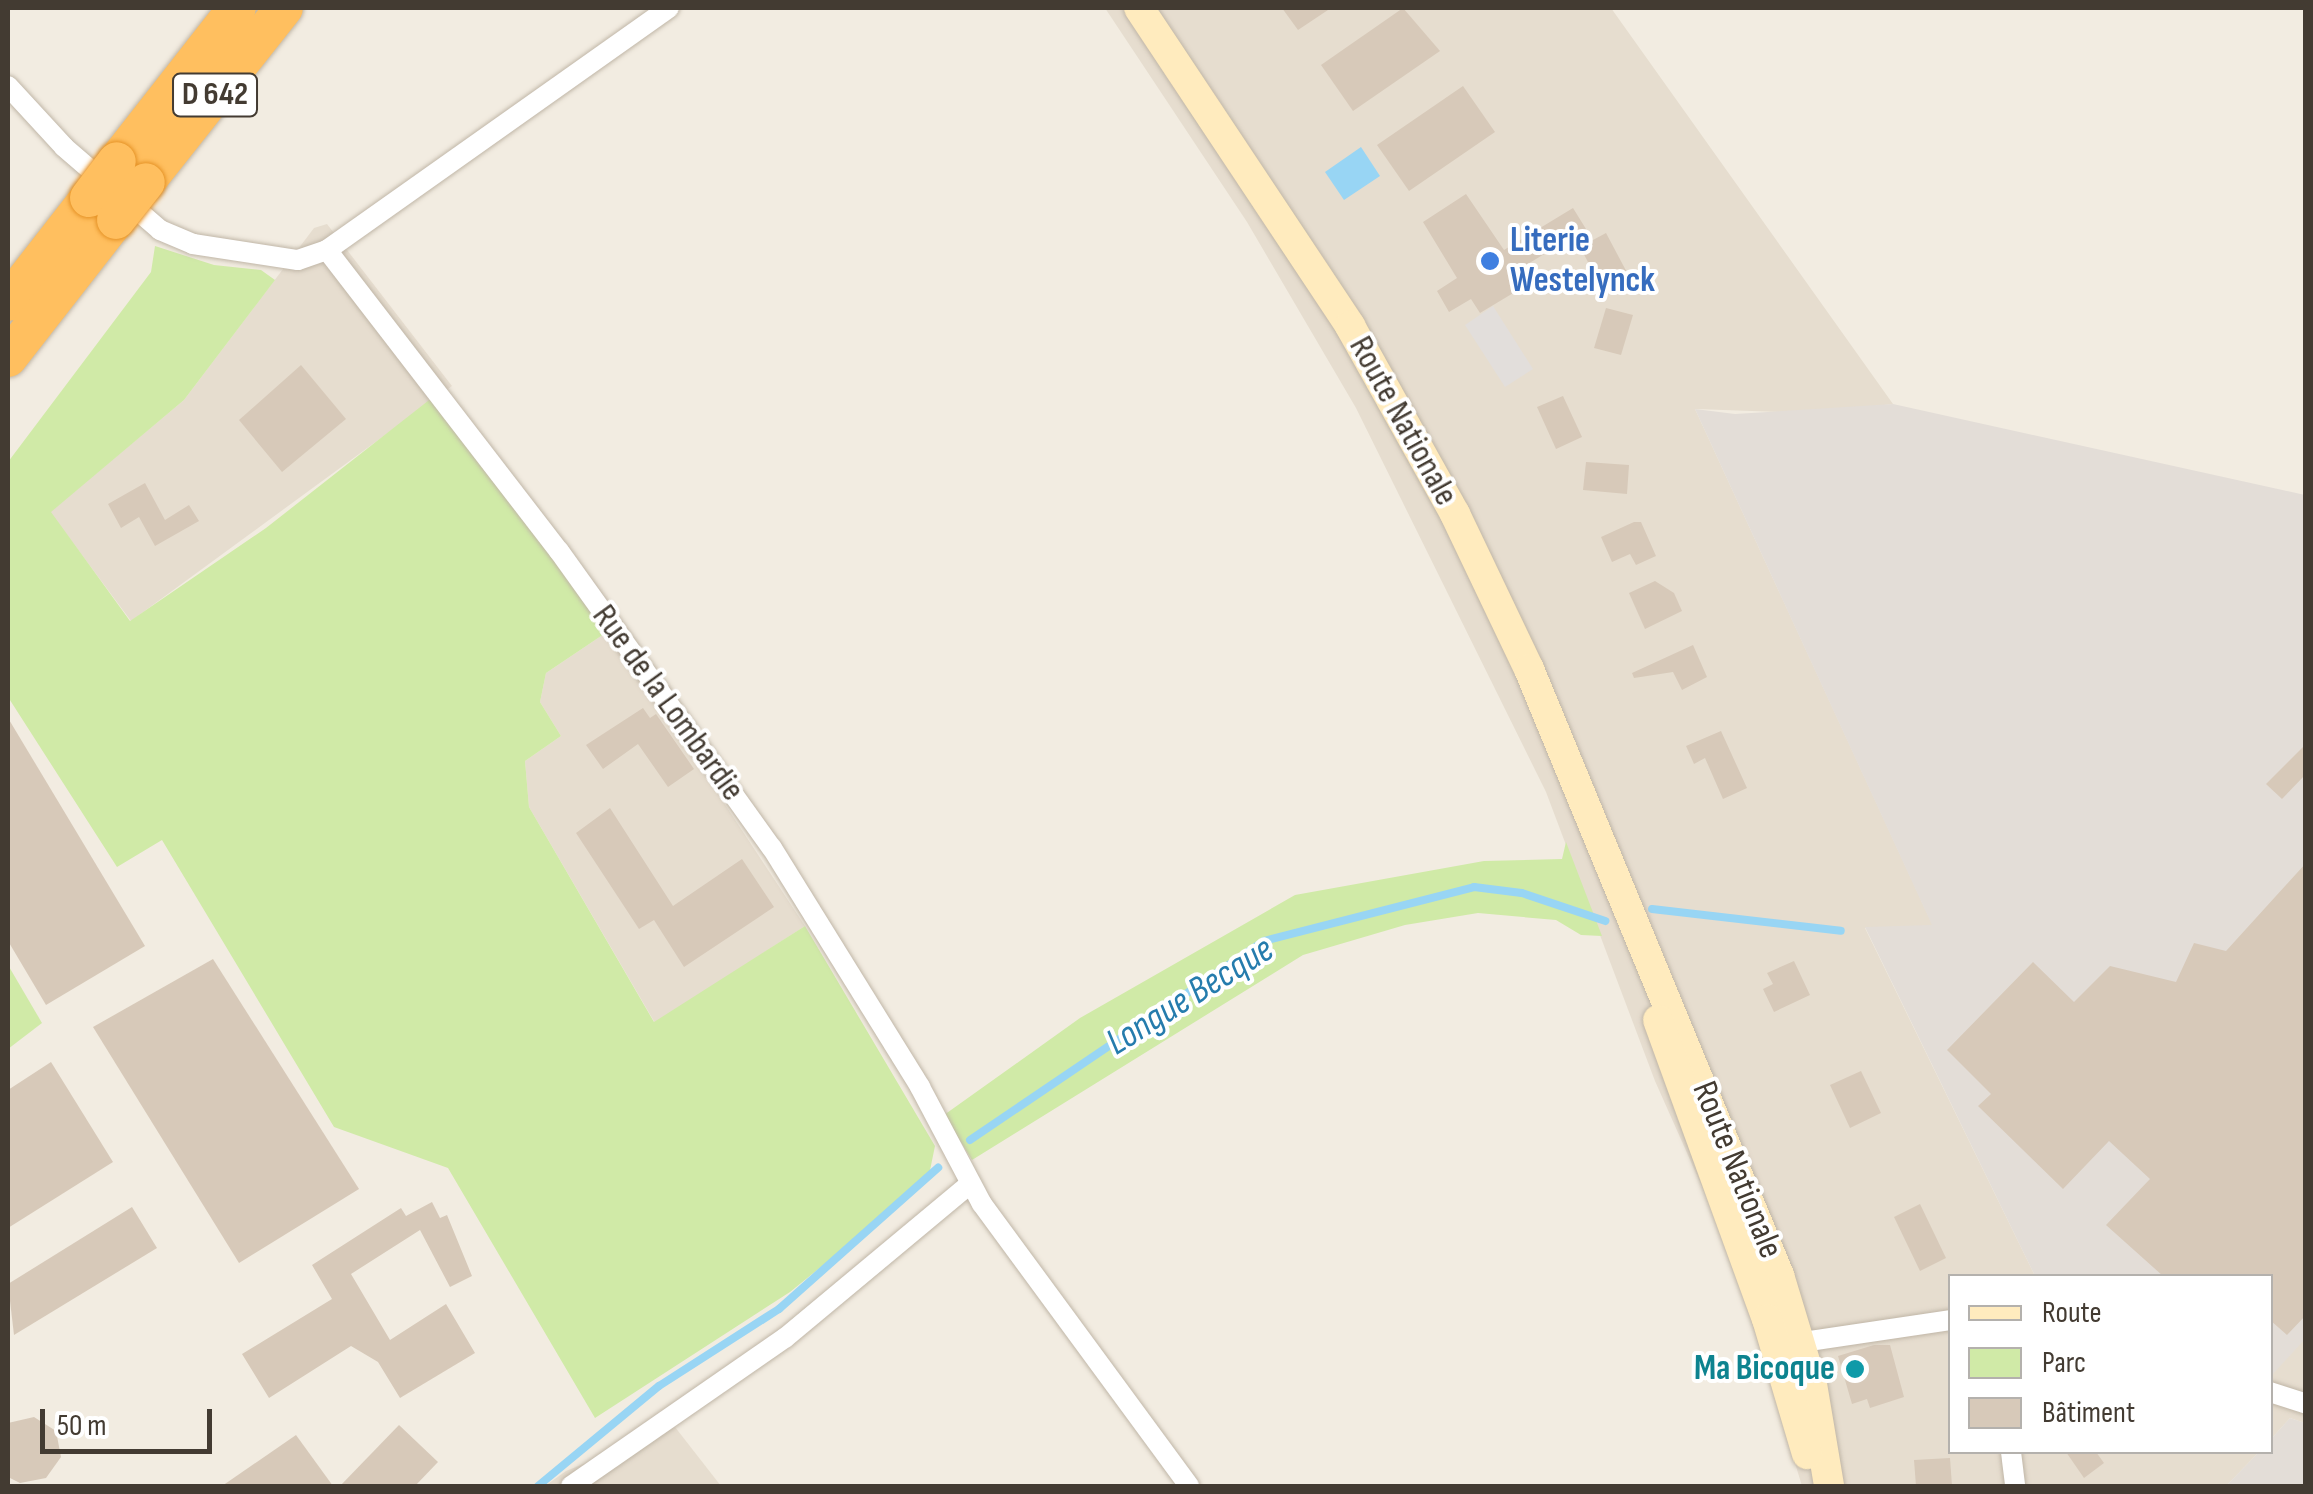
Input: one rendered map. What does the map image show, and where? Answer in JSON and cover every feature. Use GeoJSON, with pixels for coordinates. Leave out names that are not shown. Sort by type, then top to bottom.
{"type":"FeatureCollection","features":[{"type":"Feature","properties":{"kind":"highway","name":"D 642"},"geometry":{"type":"LineString","coordinates":[[132,172],[237,8]]}},
{"type":"Feature","properties":{"kind":"highway","name":"D 642"},"geometry":{"type":"LineString","coordinates":[[8,302],[103,208],[284,8]]}},
{"type":"Feature","properties":{"kind":"highway","name":"D 642"},"geometry":{"type":"LineString","coordinates":[[8,358],[103,208]]}},
{"type":"Feature","properties":{"kind":"street"},"geometry":{"type":"LineString","coordinates":[[8,86],[72,154],[170,236],[289,260],[326,250],[669,8]]}},
{"type":"Feature","properties":{"kind":"street","name":"Route Nationale"},"geometry":{"type":"LineString","coordinates":[[1139,8],[1261,184],[1400,410],[1530,670],[1610,864],[1676,1074],[1789,1344],[1829,1486]]}},
{"type":"Feature","properties":{"kind":"street","name":"Rue de la Lombardie"},"geometry":{"type":"LineString","coordinates":[[326,250],[558,551],[772,848],[920,1087],[970,1184],[1189,1486]]}},
{"type":"Feature","properties":{"kind":"street"},"geometry":{"type":"LineString","coordinates":[[571,1486],[785,1338],[970,1184]]}},
{"type":"Feature","properties":{"kind":"street"},"geometry":{"type":"LineString","coordinates":[[1789,1344],[1948,1320]]}},
{"type":"Feature","properties":{"kind":"street","name":"Route Nationale"},"geometry":{"type":"LineString","coordinates":[[1789,1344],[1814,1486]]}},
{"type":"Feature","properties":{"kind":"street"},"geometry":{"type":"LineString","coordinates":[[2273,1393],[2306,1404]]}},
{"type":"Feature","properties":{"kind":"street"},"geometry":{"type":"LineString","coordinates":[[2011,1454],[2015,1486]]}},
{"type":"Feature","properties":{"kind":"shaded area"},"geometry":{"type":"Polygon","coordinates":[[[1105,8],[1611,8],[1893,404],[1810,413],[1695,409],[1933,926],[1865,928],[2034,1274],[1948,1274],[1948,1454],[2257,1454],[2226,1486],[1802,1486],[1728,1245],[1655,1081],[1546,792],[1356,408],[1247,222],[1105,8]]]}},
{"type":"Feature","properties":{"kind":"shaded area"},"geometry":{"type":"Polygon","coordinates":[[[327,224],[452,386],[131,621],[50,512],[184,400],[314,228],[327,224]]]}},
{"type":"Feature","properties":{"kind":"shaded area"},"geometry":{"type":"Polygon","coordinates":[[[1493,306],[1533,369],[1505,387],[1465,325],[1493,306]]]}},
{"type":"Feature","properties":{"kind":"shaded area"},"geometry":{"type":"Polygon","coordinates":[[[1893,404],[2305,495],[2306,1338],[2273,1374],[2273,1274],[2034,1274],[1865,927],[1932,925],[1695,409],[1735,414],[1893,404]]]}},
{"type":"Feature","properties":{"kind":"shaded area"},"geometry":{"type":"Polygon","coordinates":[[[610,630],[805,926],[655,1023],[529,807],[525,761],[561,736],[540,702],[546,673],[610,630]]]}},
{"type":"Feature","properties":{"kind":"shaded area"},"geometry":{"type":"Polygon","coordinates":[[[2305,1338],[2305,1423],[2290,1418],[2273,1437],[2273,1372],[2305,1338]]]}},
{"type":"Feature","properties":{"kind":"shaded area"},"geometry":{"type":"Polygon","coordinates":[[[2290,1418],[2305,1423],[2305,1486],[2226,1486],[2257,1454],[2273,1454],[2273,1437],[2290,1418]]]}},
{"type":"Feature","properties":{"kind":"shaded area"},"geometry":{"type":"Polygon","coordinates":[[[675,1427],[721,1486],[545,1486],[566,1471],[675,1427]]]}},
{"type":"Feature","properties":{"kind":"green space"},"geometry":{"type":"Polygon","coordinates":[[[155,246],[214,265],[261,270],[275,280],[184,400],[51,512],[130,621],[266,528],[433,397],[610,630],[546,673],[540,702],[561,736],[525,761],[529,807],[654,1022],[805,926],[935,1146],[928,1180],[790,1292],[595,1418],[448,1168],[334,1127],[162,840],[117,867],[8,697],[8,462],[151,272],[155,246]]]}},
{"type":"Feature","properties":{"kind":"green space"},"geometry":{"type":"Polygon","coordinates":[[[1566,842],[1602,936],[1581,935],[1556,920],[1478,913],[1405,925],[1303,955],[972,1160],[944,1115],[1080,1018],[1295,895],[1484,861],[1562,859],[1566,842]]]}},
{"type":"Feature","properties":{"kind":"green space"},"geometry":{"type":"Polygon","coordinates":[[[8,965],[42,1023],[8,1049],[8,965]]]}},
{"type":"Feature","properties":{"kind":"water"},"geometry":{"type":"Polygon","coordinates":[[[1361,147],[1380,176],[1344,200],[1325,172],[1361,147]]]}},
{"type":"Feature","properties":{"kind":"building"},"geometry":{"type":"Polygon","coordinates":[[[1282,8],[1331,8],[1298,30],[1282,8]]]}},
{"type":"Feature","properties":{"kind":"building"},"geometry":{"type":"Polygon","coordinates":[[[1403,8],[1440,51],[1353,111],[1321,65],[1403,8]]]}},
{"type":"Feature","properties":{"kind":"building"},"geometry":{"type":"Polygon","coordinates":[[[1463,86],[1495,132],[1409,191],[1377,145],[1463,86]]]}},
{"type":"Feature","properties":{"kind":"building","name":"Literie Westelynck"},"geometry":{"type":"Polygon","coordinates":[[[1466,194],[1504,250],[1573,208],[1586,229],[1516,271],[1525,286],[1480,313],[1471,299],[1449,312],[1437,291],[1457,278],[1423,222],[1466,194]]]}},
{"type":"Feature","properties":{"kind":"building"},"geometry":{"type":"Polygon","coordinates":[[[1606,233],[1631,280],[1605,294],[1580,247],[1606,233]]]}},
{"type":"Feature","properties":{"kind":"building"},"geometry":{"type":"Polygon","coordinates":[[[1606,308],[1633,315],[1621,355],[1594,348],[1606,308]]]}},
{"type":"Feature","properties":{"kind":"building"},"geometry":{"type":"Polygon","coordinates":[[[301,365],[346,419],[282,472],[239,420],[301,365]]]}},
{"type":"Feature","properties":{"kind":"building"},"geometry":{"type":"Polygon","coordinates":[[[1563,396],[1582,437],[1556,449],[1537,407],[1563,396]]]}},
{"type":"Feature","properties":{"kind":"building"},"geometry":{"type":"Polygon","coordinates":[[[1586,462],[1629,465],[1627,494],[1583,490],[1586,462]]]}},
{"type":"Feature","properties":{"kind":"building"},"geometry":{"type":"Polygon","coordinates":[[[145,483],[165,520],[189,505],[199,521],[155,546],[139,517],[121,528],[108,504],[145,483]]]}},
{"type":"Feature","properties":{"kind":"building"},"geometry":{"type":"Polygon","coordinates":[[[1641,522],[1656,556],[1636,565],[1630,554],[1612,562],[1601,537],[1641,522]]]}},
{"type":"Feature","properties":{"kind":"building"},"geometry":{"type":"Polygon","coordinates":[[[1655,581],[1674,593],[1682,611],[1645,629],[1629,593],[1655,581]]]}},
{"type":"Feature","properties":{"kind":"building"},"geometry":{"type":"Polygon","coordinates":[[[1693,645],[1707,677],[1682,690],[1673,672],[1634,678],[1632,673],[1693,645]]]}},
{"type":"Feature","properties":{"kind":"building"},"geometry":{"type":"Polygon","coordinates":[[[643,708],[650,718],[656,714],[694,769],[668,787],[638,744],[603,769],[586,745],[643,708]]]}},
{"type":"Feature","properties":{"kind":"building"},"geometry":{"type":"Polygon","coordinates":[[[8,718],[145,946],[46,1005],[8,941],[8,718]]]}},
{"type":"Feature","properties":{"kind":"building"},"geometry":{"type":"Polygon","coordinates":[[[1721,731],[1747,788],[1723,799],[1705,758],[1694,764],[1686,746],[1721,731]]]}},
{"type":"Feature","properties":{"kind":"building"},"geometry":{"type":"Polygon","coordinates":[[[2306,744],[2306,774],[2282,799],[2266,784],[2306,744]]]}},
{"type":"Feature","properties":{"kind":"building"},"geometry":{"type":"Polygon","coordinates":[[[610,808],[673,906],[742,859],[774,907],[684,967],[654,920],[639,929],[576,833],[610,808]]]}},
{"type":"Feature","properties":{"kind":"building"},"geometry":{"type":"Polygon","coordinates":[[[2306,863],[2306,1315],[2287,1335],[2273,1323],[2273,1274],[2161,1274],[2106,1225],[2150,1179],[2109,1141],[2063,1189],[1978,1106],[1991,1094],[1947,1050],[2033,962],[2074,1002],[2110,966],[2176,982],[2194,943],[2226,951],[2306,863]]]}},
{"type":"Feature","properties":{"kind":"building"},"geometry":{"type":"Polygon","coordinates":[[[213,959],[359,1189],[239,1263],[93,1027],[213,959]]]}},
{"type":"Feature","properties":{"kind":"building"},"geometry":{"type":"Polygon","coordinates":[[[1794,961],[1810,995],[1774,1012],[1763,989],[1773,984],[1767,973],[1794,961]]]}},
{"type":"Feature","properties":{"kind":"building"},"geometry":{"type":"Polygon","coordinates":[[[51,1062],[113,1162],[8,1228],[8,1090],[51,1062]]]}},
{"type":"Feature","properties":{"kind":"building"},"geometry":{"type":"Polygon","coordinates":[[[1861,1071],[1881,1113],[1850,1128],[1830,1085],[1861,1071]]]}},
{"type":"Feature","properties":{"kind":"building"},"geometry":{"type":"Polygon","coordinates":[[[432,1202],[440,1218],[447,1215],[472,1276],[450,1287],[420,1230],[351,1274],[390,1340],[446,1304],[475,1353],[400,1398],[378,1362],[351,1346],[269,1398],[242,1354],[332,1299],[312,1265],[401,1208],[406,1216],[432,1202]]]}},
{"type":"Feature","properties":{"kind":"building"},"geometry":{"type":"Polygon","coordinates":[[[1920,1204],[1946,1258],[1920,1271],[1894,1217],[1920,1204]]]}},
{"type":"Feature","properties":{"kind":"building"},"geometry":{"type":"Polygon","coordinates":[[[132,1207],[157,1248],[14,1335],[8,1284],[132,1207]]]}},
{"type":"Feature","properties":{"kind":"building"},"geometry":{"type":"Polygon","coordinates":[[[1874,1345],[1890,1345],[1904,1397],[1870,1408],[1867,1399],[1852,1404],[1838,1356],[1874,1345]]]}},
{"type":"Feature","properties":{"kind":"building"},"geometry":{"type":"Polygon","coordinates":[[[34,1417],[56,1431],[61,1457],[46,1478],[20,1483],[8,1477],[8,1423],[34,1417]]]}},
{"type":"Feature","properties":{"kind":"building"},"geometry":{"type":"Polygon","coordinates":[[[399,1425],[438,1462],[415,1486],[340,1486],[399,1425]]]}},
{"type":"Feature","properties":{"kind":"building"},"geometry":{"type":"Polygon","coordinates":[[[296,1435],[333,1486],[222,1486],[296,1435]]]}},
{"type":"Feature","properties":{"kind":"building"},"geometry":{"type":"Polygon","coordinates":[[[2067,1454],[2097,1454],[2104,1463],[2084,1478],[2067,1454]]]}},
{"type":"Feature","properties":{"kind":"building"},"geometry":{"type":"Polygon","coordinates":[[[1950,1458],[1952,1486],[1916,1486],[1914,1460],[1950,1458]]]}},
{"type":"Feature","properties":{"kind":"waterway","name":"Longue Becque"},"geometry":{"type":"LineString","coordinates":[[970,1140],[1264,941],[1474,887],[1522,893],[1605,921]]}},
{"type":"Feature","properties":{"kind":"waterway","name":"Longue Becque"},"geometry":{"type":"LineString","coordinates":[[1652,909],[1841,931]]}},
{"type":"Feature","properties":{"kind":"waterway","name":"Longue Becque"},"geometry":{"type":"LineString","coordinates":[[538,1486],[659,1386],[779,1309],[938,1168]]}},
{"type":"Feature","properties":{"kind":"place","name":"Literie Westelynck"},"geometry":{"type":"Point","coordinates":[1490,261]}},
{"type":"Feature","properties":{"kind":"place","name":"Ma Bicoque"},"geometry":{"type":"Point","coordinates":[1855,1369]}}]}
